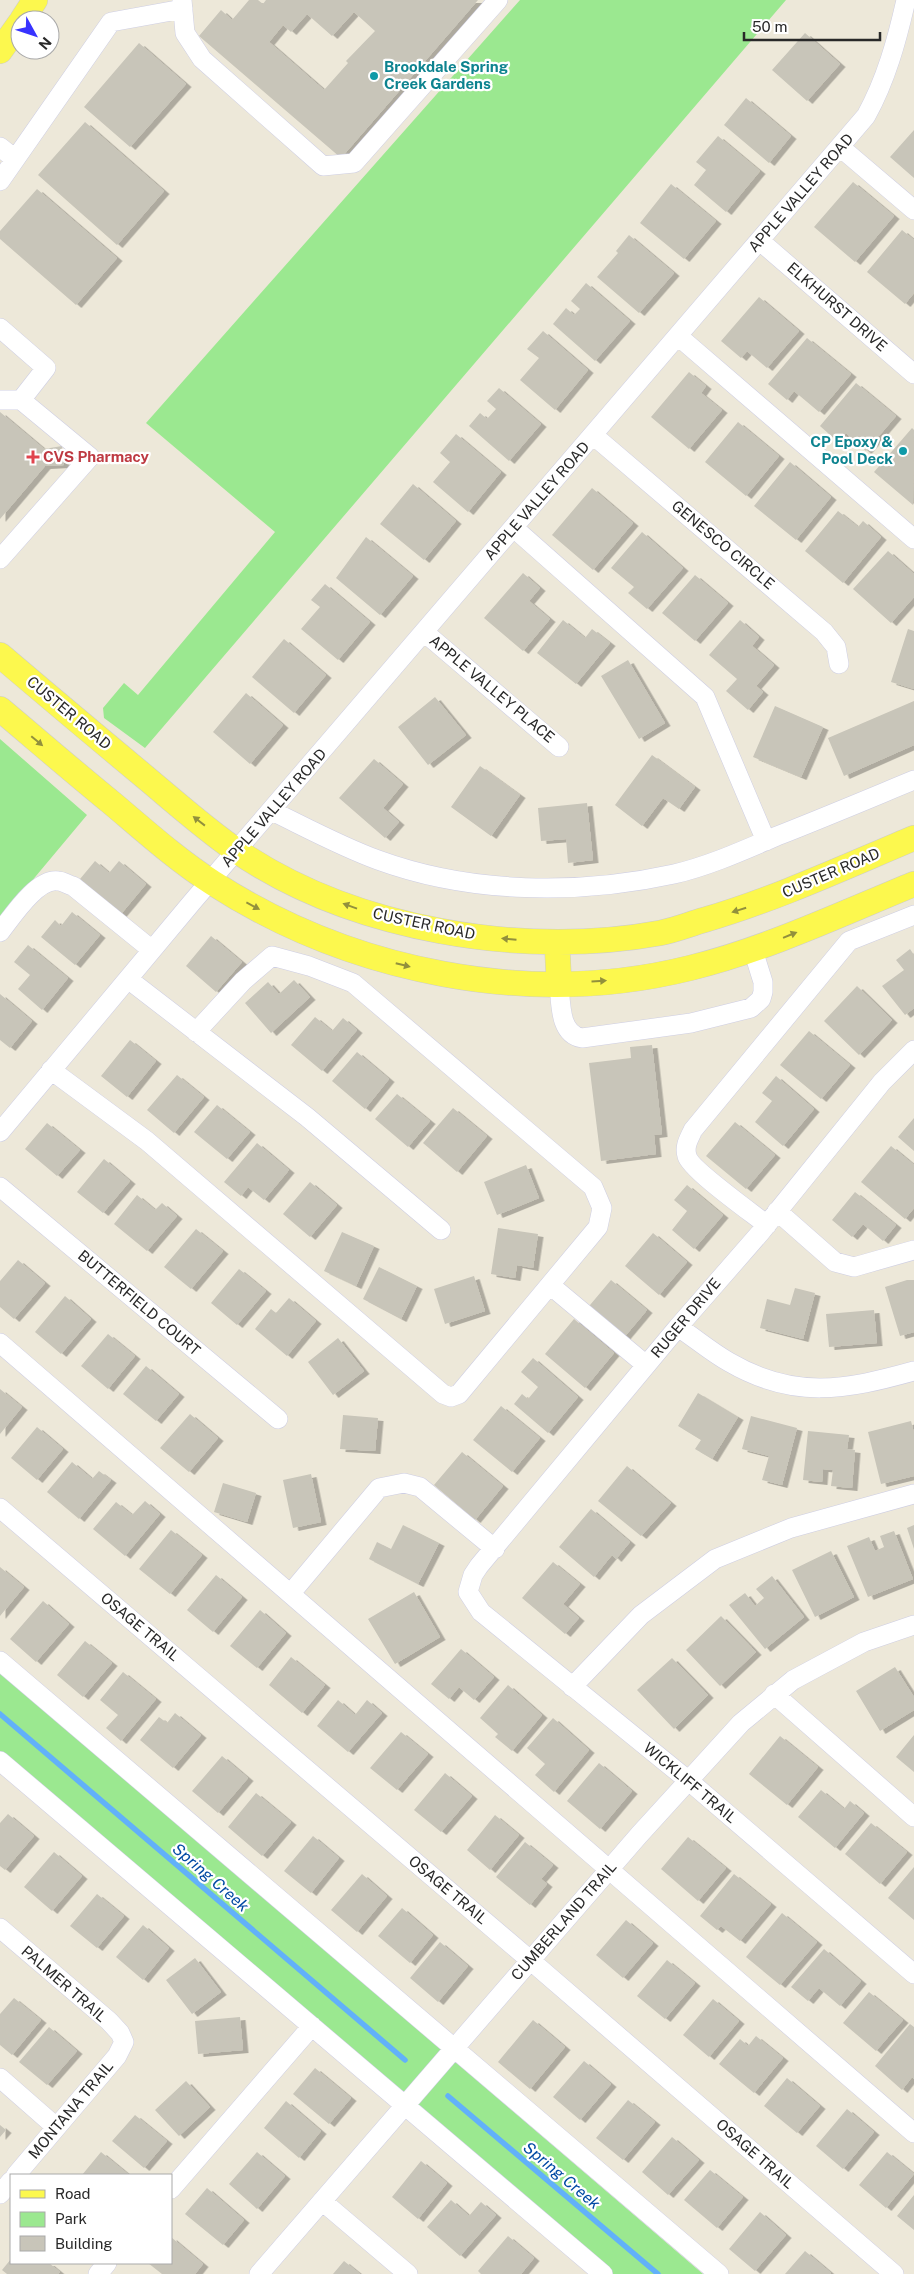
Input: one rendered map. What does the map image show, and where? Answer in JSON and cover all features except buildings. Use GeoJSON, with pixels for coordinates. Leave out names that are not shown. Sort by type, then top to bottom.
{"type":"FeatureCollection","features":[{"type":"Feature","properties":{"kind":"main road"},"geometry":{"type":"LineString","coordinates":[[0,51],[10,37]]}},
{"type":"Feature","properties":{"kind":"main road","name":"CUSTER ROAD"},"geometry":{"type":"LineString","coordinates":[[0,655],[187,812],[237,851],[308,890],[370,913],[466,935],[557,942],[662,933],[747,908],[914,838]]}},
{"type":"Feature","properties":{"kind":"main road"},"geometry":{"type":"LineString","coordinates":[[0,709],[150,835],[211,881],[278,919],[319,938],[404,966],[463,978],[514,983],[559,984],[653,976],[689,969],[753,950],[914,884]]}},
{"type":"Feature","properties":{"kind":"main road"},"geometry":{"type":"LineString","coordinates":[[557,942],[559,984]]}},
{"type":"Feature","properties":{"kind":"street"},"geometry":{"type":"LineString","coordinates":[[0,181],[111,22],[183,4],[185,33],[202,59],[323,166],[354,163],[498,0]]}},
{"type":"Feature","properties":{"kind":"street","name":"APPLE VALLEY ROAD"},"geometry":{"type":"LineString","coordinates":[[0,1132],[152,950],[866,116],[879,92],[900,30],[906,0]]}},
{"type":"Feature","properties":{"kind":"street"},"geometry":{"type":"LineString","coordinates":[[840,146],[914,210]]}},
{"type":"Feature","properties":{"kind":"street"},"geometry":{"type":"LineString","coordinates":[[0,147],[15,159]]}},
{"type":"Feature","properties":{"kind":"street","name":"ELKHURST DRIVE"},"geometry":{"type":"LineString","coordinates":[[760,241],[914,374]]}},
{"type":"Feature","properties":{"kind":"street"},"geometry":{"type":"LineString","coordinates":[[0,328],[46,368],[21,400]]}},
{"type":"Feature","properties":{"kind":"street"},"geometry":{"type":"LineString","coordinates":[[678,336],[914,539]]}},
{"type":"Feature","properties":{"kind":"street"},"geometry":{"type":"LineString","coordinates":[[0,400],[21,400],[90,457],[0,559]]}},
{"type":"Feature","properties":{"kind":"street","name":"GENESCO CIRCLE"},"geometry":{"type":"LineString","coordinates":[[593,435],[824,632],[836,647],[839,664]]}},
{"type":"Feature","properties":{"kind":"street"},"geometry":{"type":"LineString","coordinates":[[514,528],[705,697],[766,841]]}},
{"type":"Feature","properties":{"kind":"street","name":"APPLE VALLEY PLACE"},"geometry":{"type":"LineString","coordinates":[[424,632],[559,746]]}},
{"type":"Feature","properties":{"kind":"street"},"geometry":{"type":"LineString","coordinates":[[272,811],[338,844],[380,861],[436,876],[498,886],[601,885],[674,874],[766,841],[914,780]]}},
{"type":"Feature","properties":{"kind":"street"},"geometry":{"type":"LineString","coordinates":[[0,932],[34,890],[48,882],[58,881],[73,886],[152,950]]}},
{"type":"Feature","properties":{"kind":"street"},"geometry":{"type":"LineString","coordinates":[[914,914],[849,941],[693,1130],[686,1145],[687,1158],[698,1171],[772,1218],[835,1262],[854,1267],[914,1250]]}},
{"type":"Feature","properties":{"kind":"street"},"geometry":{"type":"LineString","coordinates":[[559,984],[564,1021],[568,1031],[573,1036],[582,1038],[691,1023],[751,1008],[756,1005],[763,992],[763,982],[753,950]]}},
{"type":"Feature","properties":{"kind":"street"},"geometry":{"type":"LineString","coordinates":[[51,1070],[147,1141],[443,1394],[451,1397],[459,1394],[598,1227],[602,1208],[593,1186],[353,983],[309,966],[272,956],[243,981],[196,1032]]}},
{"type":"Feature","properties":{"kind":"street"},"geometry":{"type":"LineString","coordinates":[[128,979],[307,1117],[441,1230]]}},
{"type":"Feature","properties":{"kind":"street","name":"RUGER DRIVE"},"geometry":{"type":"LineString","coordinates":[[468,1592],[473,1575],[646,1365],[772,1218],[882,1082],[914,1050]]}},
{"type":"Feature","properties":{"kind":"street","name":"BUTTERFIELD COURT"},"geometry":{"type":"LineString","coordinates":[[0,1187],[278,1419]]}},
{"type":"Feature","properties":{"kind":"street"},"geometry":{"type":"LineString","coordinates":[[550,1285],[646,1365]]}},
{"type":"Feature","properties":{"kind":"street"},"geometry":{"type":"LineString","coordinates":[[678,1327],[729,1362],[784,1384],[811,1389],[870,1383],[914,1371]]}},
{"type":"Feature","properties":{"kind":"street"},"geometry":{"type":"LineString","coordinates":[[0,1343],[291,1593],[608,1871],[914,2133]]}},
{"type":"Feature","properties":{"kind":"street"},"geometry":{"type":"LineString","coordinates":[[291,1593],[379,1488],[404,1483],[420,1487],[495,1549]]}},
{"type":"Feature","properties":{"kind":"street"},"geometry":{"type":"LineString","coordinates":[[572,1687],[642,1615],[715,1559],[790,1528],[914,1494]]}},
{"type":"Feature","properties":{"kind":"street","name":"OSAGE TRAIL"},"geometry":{"type":"LineString","coordinates":[[0,1508],[530,1960],[894,2274]]}},
{"type":"Feature","properties":{"kind":"street","name":"WICKLIFF TRAIL"},"geometry":{"type":"LineString","coordinates":[[468,1592],[481,1612],[688,1781],[914,1974]]}},
{"type":"Feature","properties":{"kind":"street","name":"CUMBERLAND TRAIL"},"geometry":{"type":"LineString","coordinates":[[259,2274],[530,1960],[741,1723],[774,1694],[794,1680],[864,1642],[914,1625]]}},
{"type":"Feature","properties":{"kind":"street"},"geometry":{"type":"LineString","coordinates":[[0,1661],[719,2274]]}},
{"type":"Feature","properties":{"kind":"street"},"geometry":{"type":"LineString","coordinates":[[774,1694],[914,1817]]}},
{"type":"Feature","properties":{"kind":"street"},"geometry":{"type":"LineString","coordinates":[[0,1761],[603,2274]]}},
{"type":"Feature","properties":{"kind":"street","name":"PALMER TRAIL"},"geometry":{"type":"LineString","coordinates":[[0,1928],[109,2021],[120,2033],[124,2042]]}},
{"type":"Feature","properties":{"kind":"street"},"geometry":{"type":"LineString","coordinates":[[172,2188],[312,2026]]}},
{"type":"Feature","properties":{"kind":"street","name":"MONTANA TRAIL"},"geometry":{"type":"LineString","coordinates":[[17,2174],[117,2056],[124,2042]]}},
{"type":"Feature","properties":{"kind":"street"},"geometry":{"type":"LineString","coordinates":[[0,2078],[56,2127]]}},
{"type":"Feature","properties":{"kind":"street"},"geometry":{"type":"LineString","coordinates":[[0,2194],[10,2182]]}},
{"type":"Feature","properties":{"kind":"street"},"geometry":{"type":"LineString","coordinates":[[322,2201],[408,2274]]}},
{"type":"Feature","properties":{"kind":"street"},"geometry":{"type":"LineString","coordinates":[[98,2274],[106,2264]]}},
{"type":"Feature","properties":{"kind":"green space"},"geometry":{"type":"Polygon","coordinates":[[[520,0],[786,0],[145,748],[104,718],[103,708],[124,683],[138,695],[275,532],[146,423],[520,0]]]}},
{"type":"Feature","properties":{"kind":"green space"},"geometry":{"type":"Polygon","coordinates":[[[0,739],[87,815],[0,919],[0,739]]]}},
{"type":"Feature","properties":{"kind":"green space"},"geometry":{"type":"Polygon","coordinates":[[[0,1672],[703,2274],[608,2274],[0,1758],[0,1672]]]}},
{"type":"Feature","properties":{"kind":"waterway","name":"Spring Creek"},"geometry":{"type":"LineString","coordinates":[[0,1714],[405,2060]]}},
{"type":"Feature","properties":{"kind":"waterway","name":"Spring Creek"},"geometry":{"type":"LineString","coordinates":[[448,2096],[658,2274]]}},
{"type":"Feature","properties":{"kind":"place","name":"Brookdale Spring Creek Gardens"},"geometry":{"type":"Point","coordinates":[374,76]}},
{"type":"Feature","properties":{"kind":"place","name":"CP Epoxy & Pool Deck"},"geometry":{"type":"Point","coordinates":[903,451]}},
{"type":"Feature","properties":{"kind":"place","name":"CVS Pharmacy"},"geometry":{"type":"Point","coordinates":[33,457]}}]}
